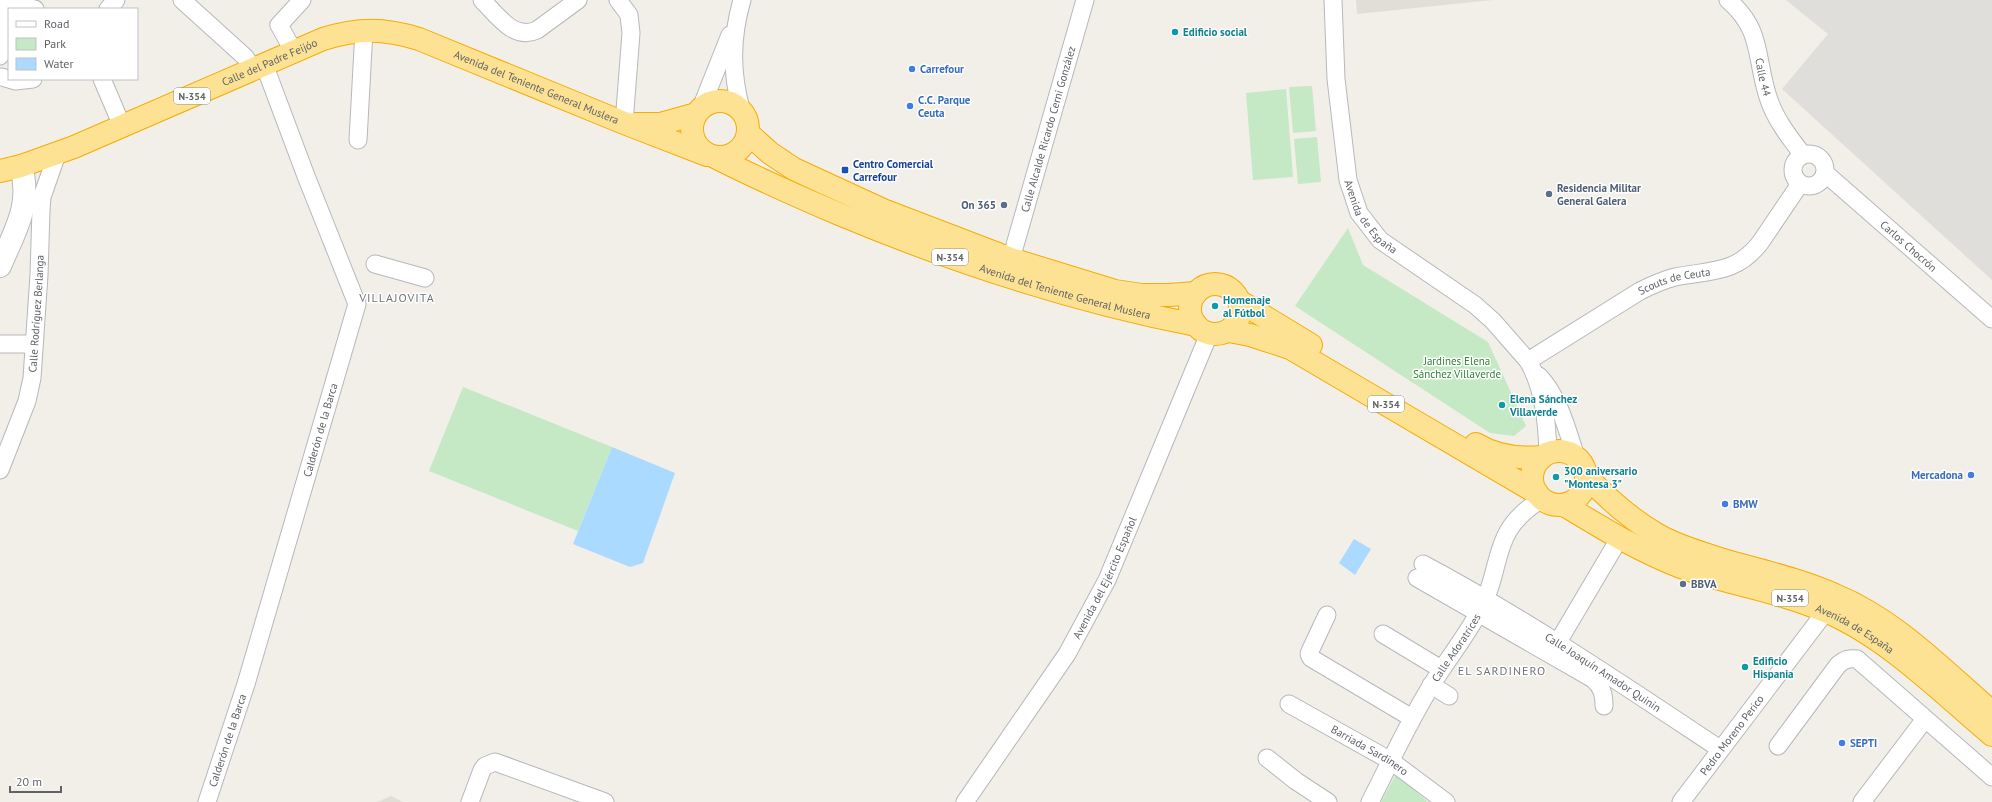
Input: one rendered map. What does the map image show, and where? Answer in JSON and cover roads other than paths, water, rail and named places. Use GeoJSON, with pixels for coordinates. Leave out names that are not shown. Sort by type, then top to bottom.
{"type":"FeatureCollection","features":[{"type":"Feature","properties":{"kind":"highway","name":"Calle del Padre Feijóo"},"geometry":{"type":"LineString","coordinates":[[21,166],[57,154],[294,52],[345,32],[364,30]]}},
{"type":"Feature","properties":{"kind":"highway","name":"Avenida del Teniente General Muslera"},"geometry":{"type":"LineString","coordinates":[[364,30],[399,33],[419,39],[624,124],[711,156],[778,188],[878,230],[946,256],[1015,279],[1121,310],[1211,330],[1250,334],[1290,348],[1539,496]]}},
{"type":"Feature","properties":{"kind":"highway","name":"N-354"},"geometry":{"type":"LineString","coordinates":[[624,124],[660,124],[698,111],[717,101],[734,104],[741,109]]}},
{"type":"Feature","properties":{"kind":"highway"},"geometry":{"type":"LineString","coordinates":[[711,156],[733,155],[740,150],[749,134],[746,116],[741,109]]}},
{"type":"Feature","properties":{"kind":"highway","name":"N-354"},"geometry":{"type":"LineString","coordinates":[[698,111],[692,123],[691,132],[699,149],[711,156]]}},
{"type":"Feature","properties":{"kind":"highway","name":"Avenida del Teniente General Muslera"},"geometry":{"type":"LineString","coordinates":[[749,134],[770,153],[794,169],[883,210],[1011,260],[1115,291],[1162,295],[1196,293]]}},
{"type":"Feature","properties":{"kind":"highway","name":"N-354"},"geometry":{"type":"LineString","coordinates":[[0,171],[21,166]]}},
{"type":"Feature","properties":{"kind":"highway","name":"N-354"},"geometry":{"type":"LineString","coordinates":[[1196,293],[1201,288],[1216,284],[1230,289],[1239,300],[1483,448],[1515,458],[1563,452],[1576,456],[1585,468],[1586,476]]}},
{"type":"Feature","properties":{"kind":"highway"},"geometry":{"type":"LineString","coordinates":[[1196,293],[1191,301],[1191,318],[1211,330],[1239,317],[1241,309],[1239,300]]}},
{"type":"Feature","properties":{"kind":"highway"},"geometry":{"type":"LineString","coordinates":[[1539,496],[1533,486],[1534,470],[1545,455]]}},
{"type":"Feature","properties":{"kind":"highway"},"geometry":{"type":"LineString","coordinates":[[1564,505],[1578,497],[1584,490],[1586,476]]}},
{"type":"Feature","properties":{"kind":"highway","name":"Avenida de España"},"geometry":{"type":"LineString","coordinates":[[1586,476],[1614,504],[1632,519],[1659,536],[1688,549],[1809,585],[1836,595],[1873,613],[1902,635],[1992,712]]}},
{"type":"Feature","properties":{"kind":"highway","name":"N-354"},"geometry":{"type":"LineString","coordinates":[[1539,496],[1548,503],[1564,505]]}},
{"type":"Feature","properties":{"kind":"highway","name":"Avenida de España"},"geometry":{"type":"LineString","coordinates":[[1564,505],[1619,539],[1680,566],[1798,601],[1826,611],[1860,629],[1887,647],[1992,735]]}},
{"type":"Feature","properties":{"kind":"street"},"geometry":{"type":"LineString","coordinates":[[0,56],[5,40],[6,0]]}},
{"type":"Feature","properties":{"kind":"street"},"geometry":{"type":"LineString","coordinates":[[9,0],[30,8]]}},
{"type":"Feature","properties":{"kind":"street"},"geometry":{"type":"LineString","coordinates":[[36,8],[42,0]]}},
{"type":"Feature","properties":{"kind":"street"},"geometry":{"type":"LineString","coordinates":[[109,8],[116,0]]}},
{"type":"Feature","properties":{"kind":"street","name":"Calderón de la Barca"},"geometry":{"type":"LineString","coordinates":[[182,0],[245,57],[259,67],[306,176],[357,304],[251,669],[207,802]]}},
{"type":"Feature","properties":{"kind":"street"},"geometry":{"type":"LineString","coordinates":[[294,52],[279,25],[302,0]]}},
{"type":"Feature","properties":{"kind":"street"},"geometry":{"type":"LineString","coordinates":[[482,0],[514,32],[530,34],[578,0]]}},
{"type":"Feature","properties":{"kind":"street"},"geometry":{"type":"LineString","coordinates":[[618,0],[629,15],[631,33],[624,124]]}},
{"type":"Feature","properties":{"kind":"street","name":"Calle Alcalde Ricardo Cerni González"},"geometry":{"type":"LineString","coordinates":[[1011,260],[1086,0]]}},
{"type":"Feature","properties":{"kind":"street","name":"Avenida de España"},"geometry":{"type":"LineString","coordinates":[[1333,0],[1336,79],[1348,180],[1359,213],[1380,240],[1480,309],[1493,321],[1548,385],[1555,398],[1576,456]]}},
{"type":"Feature","properties":{"kind":"street","name":"Calle 44"},"geometry":{"type":"LineString","coordinates":[[1728,0],[1742,14],[1751,28],[1757,44],[1768,99],[1782,128],[1803,155]]}},
{"type":"Feature","properties":{"kind":"street"},"geometry":{"type":"LineString","coordinates":[[740,6],[734,37],[732,61],[735,86],[741,109]]}},
{"type":"Feature","properties":{"kind":"street"},"geometry":{"type":"LineString","coordinates":[[698,111],[740,6]]}},
{"type":"Feature","properties":{"kind":"street"},"geometry":{"type":"LineString","coordinates":[[358,140],[364,30]]}},
{"type":"Feature","properties":{"kind":"street"},"geometry":{"type":"LineString","coordinates":[[1,75],[8,57]]}},
{"type":"Feature","properties":{"kind":"street"},"geometry":{"type":"LineString","coordinates":[[13,80],[24,80]]}},
{"type":"Feature","properties":{"kind":"street"},"geometry":{"type":"LineString","coordinates":[[102,80],[122,126]]}},
{"type":"Feature","properties":{"kind":"street","name":"Calle Rodríguez Berlanga"},"geometry":{"type":"LineString","coordinates":[[0,470],[27,401],[32,378],[39,275],[42,197],[57,154]]}},
{"type":"Feature","properties":{"kind":"street"},"geometry":{"type":"LineString","coordinates":[[1803,155],[1817,156],[1824,163],[1825,173],[1820,182],[1816,185],[1805,186],[1796,181],[1792,171],[1795,161],[1803,155]]}},
{"type":"Feature","properties":{"kind":"street"},"geometry":{"type":"LineString","coordinates":[[0,266],[22,214],[26,199],[26,182],[21,166]]}},
{"type":"Feature","properties":{"kind":"street","name":"Carlos Chocrón"},"geometry":{"type":"LineString","coordinates":[[1825,173],[1992,319]]}},
{"type":"Feature","properties":{"kind":"street","name":"Scouts de Ceuta"},"geometry":{"type":"LineString","coordinates":[[1530,364],[1651,286],[1674,277],[1722,270],[1739,263],[1757,247],[1800,184]]}},
{"type":"Feature","properties":{"kind":"street"},"geometry":{"type":"LineString","coordinates":[[375,264],[425,278]]}},
{"type":"Feature","properties":{"kind":"street","name":"Avenida del Ejército Español"},"geometry":{"type":"LineString","coordinates":[[965,802],[1045,689],[1088,617],[1107,580],[1211,330]]}},
{"type":"Feature","properties":{"kind":"street"},"geometry":{"type":"LineString","coordinates":[[0,344],[34,344]]}},
{"type":"Feature","properties":{"kind":"street","name":"Avenida de España"},"geometry":{"type":"LineString","coordinates":[[1530,364],[1544,410],[1545,455]]}},
{"type":"Feature","properties":{"kind":"street","name":"Calle Adoratrices"},"geometry":{"type":"LineString","coordinates":[[1370,802],[1412,718],[1431,685],[1482,605],[1505,534],[1519,516],[1539,496]]}},
{"type":"Feature","properties":{"kind":"street"},"geometry":{"type":"LineString","coordinates":[[1558,642],[1619,539]]}},
{"type":"Feature","properties":{"kind":"street"},"geometry":{"type":"LineString","coordinates":[[1420,571],[1482,605],[1593,679],[1600,686],[1604,706]]}},
{"type":"Feature","properties":{"kind":"street","name":"Calle Joaquín Amador Quinin"},"geometry":{"type":"LineString","coordinates":[[1482,605],[1558,642],[1720,748]]}},
{"type":"Feature","properties":{"kind":"street","name":"Pedro Moreno Perico"},"geometry":{"type":"LineString","coordinates":[[1681,802],[1720,748],[1826,611]]}},
{"type":"Feature","properties":{"kind":"street"},"geometry":{"type":"LineString","coordinates":[[1327,615],[1309,654],[1311,658],[1412,718]]}},
{"type":"Feature","properties":{"kind":"street"},"geometry":{"type":"LineString","coordinates":[[1383,634],[1441,669]]}},
{"type":"Feature","properties":{"kind":"street"},"geometry":{"type":"LineString","coordinates":[[1778,746],[1838,665],[1843,660],[1850,658],[1857,659],[1992,777]]}},
{"type":"Feature","properties":{"kind":"street"},"geometry":{"type":"LineString","coordinates":[[1431,685],[1449,696]]}},
{"type":"Feature","properties":{"kind":"street","name":"Barriada Sardinero"},"geometry":{"type":"LineString","coordinates":[[1289,704],[1391,761],[1446,802]]}},
{"type":"Feature","properties":{"kind":"street"},"geometry":{"type":"LineString","coordinates":[[1862,802],[1925,719]]}},
{"type":"Feature","properties":{"kind":"street"},"geometry":{"type":"LineString","coordinates":[[1267,758],[1296,781],[1328,802]]}},
{"type":"Feature","properties":{"kind":"street"},"geometry":{"type":"LineString","coordinates":[[470,802],[482,770],[485,766],[495,762],[605,802]]}},
{"type":"Feature","properties":{"kind":"water"},"geometry":{"type":"Polygon","coordinates":[[[612,447],[675,473],[643,563],[630,567],[573,544],[612,447]]]}},
{"type":"Feature","properties":{"kind":"water"},"geometry":{"type":"Polygon","coordinates":[[[1354,539],[1371,549],[1355,575],[1339,563],[1354,539]]]}},
{"type":"Feature","properties":{"kind":"place","name":"Edificio social"},"geometry":{"type":"Point","coordinates":[1175,32]}},
{"type":"Feature","properties":{"kind":"place","name":"Carrefour"},"geometry":{"type":"Point","coordinates":[912,69]}},
{"type":"Feature","properties":{"kind":"place","name":"C.C. Parque Ceuta"},"geometry":{"type":"Point","coordinates":[910,106]}},
{"type":"Feature","properties":{"kind":"place","name":"Centro Comercial Carrefour"},"geometry":{"type":"Point","coordinates":[845,170]}},
{"type":"Feature","properties":{"kind":"place","name":"Residencia Militar General Galera"},"geometry":{"type":"Point","coordinates":[1549,194]}},
{"type":"Feature","properties":{"kind":"place","name":"On 365"},"geometry":{"type":"Point","coordinates":[1004,205]}},
{"type":"Feature","properties":{"kind":"place","name":"Homenaje al Fútbol"},"geometry":{"type":"Point","coordinates":[1215,306]}},
{"type":"Feature","properties":{"kind":"place","name":"Elena Sánchez Villaverde"},"geometry":{"type":"Point","coordinates":[1502,405]}},
{"type":"Feature","properties":{"kind":"place","name":"Mercadona"},"geometry":{"type":"Point","coordinates":[1971,475]}},
{"type":"Feature","properties":{"kind":"place","name":"300 aniversario \"Montesa 3\""},"geometry":{"type":"Point","coordinates":[1556,477]}},
{"type":"Feature","properties":{"kind":"place","name":"BMW"},"geometry":{"type":"Point","coordinates":[1725,504]}},
{"type":"Feature","properties":{"kind":"place","name":"BBVA"},"geometry":{"type":"Point","coordinates":[1683,584]}},
{"type":"Feature","properties":{"kind":"place","name":"Edificio Hispania"},"geometry":{"type":"Point","coordinates":[1745,667]}},
{"type":"Feature","properties":{"kind":"place","name":"SEPTI"},"geometry":{"type":"Point","coordinates":[1842,743]}},
{"type":"Feature","properties":{"kind":"district","name":"VILLAJOVITA"},"geometry":{"type":"Point","coordinates":[397,298]}},
{"type":"Feature","properties":{"kind":"district","name":"EL SARDINERO"},"geometry":{"type":"Point","coordinates":[1502,671]}},
{"type":"Feature","properties":{"kind":"park label","name":"Jardines Elena Sánchez Villaverde"},"geometry":{"type":"Point","coordinates":[1457,367]}}]}
